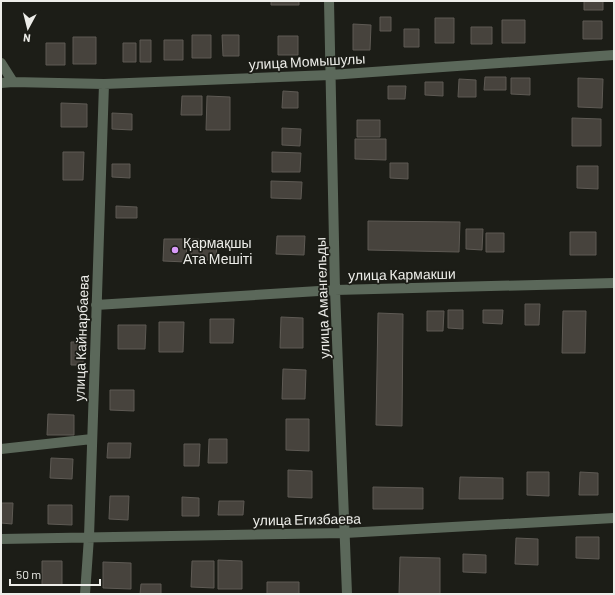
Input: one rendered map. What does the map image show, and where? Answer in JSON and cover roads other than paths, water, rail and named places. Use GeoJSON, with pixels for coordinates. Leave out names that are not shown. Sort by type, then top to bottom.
{"type":"FeatureCollection","features":[{"type":"Feature","properties":{"kind":"street","name":"улица Амангельды"},"geometry":{"type":"LineString","coordinates":[[329,1],[335,290],[347,594]]}},
{"type":"Feature","properties":{"kind":"street","name":"улица Момышулы"},"geometry":{"type":"LineString","coordinates":[[1,83],[104,84],[330,76],[614,54]]}},
{"type":"Feature","properties":{"kind":"street"},"geometry":{"type":"LineString","coordinates":[[1,63],[13,82]]}},
{"type":"Feature","properties":{"kind":"street","name":"улица Кайнарбаева"},"geometry":{"type":"LineString","coordinates":[[85,594],[89,537],[104,84]]}},
{"type":"Feature","properties":{"kind":"street","name":"улица Кармакши"},"geometry":{"type":"LineString","coordinates":[[96,305],[335,290],[614,283]]}},
{"type":"Feature","properties":{"kind":"street"},"geometry":{"type":"LineString","coordinates":[[1,449],[92,439]]}},
{"type":"Feature","properties":{"kind":"street","name":"улица Егизбаева"},"geometry":{"type":"LineString","coordinates":[[1,539],[345,532],[614,518]]}},
{"type":"Feature","properties":{"kind":"place","name":"Қармақшы Ата Мешіті"},"geometry":{"type":"Point","coordinates":[175,250]}}]}
